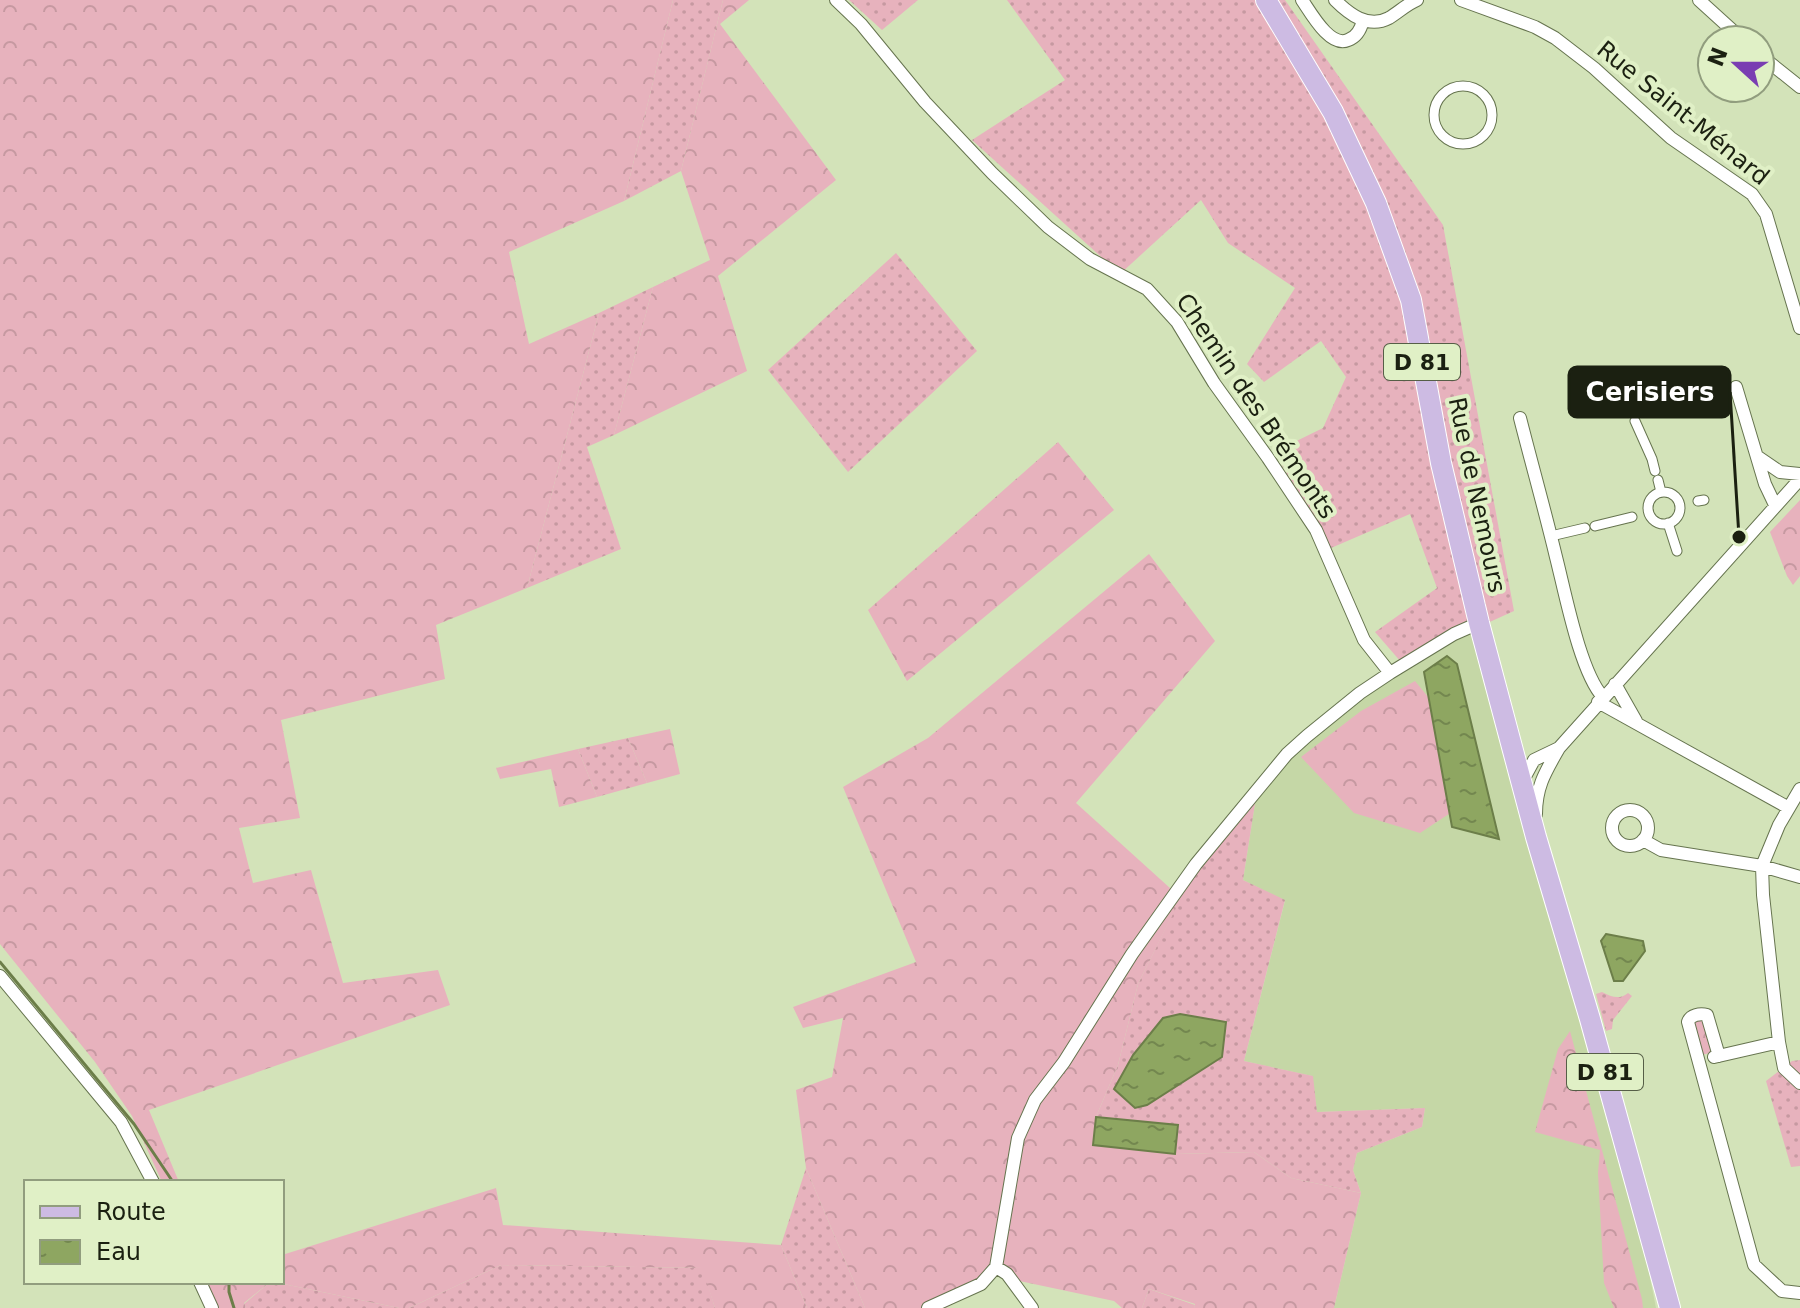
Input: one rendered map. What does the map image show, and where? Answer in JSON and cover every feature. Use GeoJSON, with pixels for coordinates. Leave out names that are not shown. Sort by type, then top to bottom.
{"type":"FeatureCollection","features":[{"type":"Feature","properties":{"kind":"main road","name":"Rue de Nemours"},"geometry":{"type":"LineString","coordinates":[[1266,0],[1333,112],[1376,203],[1411,300],[1441,463],[1479,623],[1512,748],[1531,783],[1536,837],[1670,1308]]}},
{"type":"Feature","properties":{"kind":"street","name":"Chemin des Brémonts"},"geometry":{"type":"LineString","coordinates":[[836,0],[861,24],[925,102],[1048,227],[1090,259],[1147,289],[1177,322],[1214,383],[1316,530],[1364,640],[1390,673]]}},
{"type":"Feature","properties":{"kind":"street"},"geometry":{"type":"LineString","coordinates":[[1302,0],[1335,41],[1351,39],[1361,29],[1363,20]]}},
{"type":"Feature","properties":{"kind":"street"},"geometry":{"type":"LineString","coordinates":[[1335,0],[1363,20],[1381,21],[1417,0]]}},
{"type":"Feature","properties":{"kind":"street","name":"Rue Saint-Ménard"},"geometry":{"type":"LineString","coordinates":[[1461,0],[1535,27],[1555,38],[1594,68],[1671,138],[1752,194],[1766,214],[1800,328]]}},
{"type":"Feature","properties":{"kind":"street"},"geometry":{"type":"LineString","coordinates":[[1699,0],[1725,24]]}},
{"type":"Feature","properties":{"kind":"street"},"geometry":{"type":"LineString","coordinates":[[1776,68],[1800,87]]}},
{"type":"Feature","properties":{"kind":"street"},"geometry":{"type":"LineString","coordinates":[[1458,86],[1467,86],[1485,95],[1492,114],[1486,133],[1468,144],[1458,144],[1442,136],[1434,119],[1434,110],[1442,94],[1458,86]]}},
{"type":"Feature","properties":{"kind":"street"},"geometry":{"type":"LineString","coordinates":[[1736,387],[1765,484],[1775,505]]}},
{"type":"Feature","properties":{"kind":"street"},"geometry":{"type":"LineString","coordinates":[[1520,418],[1576,632],[1590,678],[1601,700],[1637,724],[1789,808]]}},
{"type":"Feature","properties":{"kind":"street"},"geometry":{"type":"LineString","coordinates":[[1635,421],[1652,459],[1661,492]]}},
{"type":"Feature","properties":{"kind":"street"},"geometry":{"type":"LineString","coordinates":[[1531,783],[1800,476],[1780,472],[1758,457]]}},
{"type":"Feature","properties":{"kind":"street"},"geometry":{"type":"LineString","coordinates":[[1551,536],[1641,515],[1659,523],[1668,523],[1693,503],[1661,492],[1652,497],[1641,515]]}},
{"type":"Feature","properties":{"kind":"street"},"geometry":{"type":"LineString","coordinates":[[1668,523],[1677,551]]}},
{"type":"Feature","properties":{"kind":"street"},"geometry":{"type":"LineString","coordinates":[[928,1308],[981,1284],[996,1267],[1018,1138],[1035,1100],[1064,1062],[1132,954],[1196,864],[1287,754],[1307,736],[1390,673],[1454,634],[1479,623]]}},
{"type":"Feature","properties":{"kind":"street"},"geometry":{"type":"LineString","coordinates":[[1615,684],[1637,724]]}},
{"type":"Feature","properties":{"kind":"street"},"geometry":{"type":"LineString","coordinates":[[1512,748],[1522,758],[1534,760],[1559,748]]}},
{"type":"Feature","properties":{"kind":"street"},"geometry":{"type":"LineString","coordinates":[[1531,783],[1534,760]]}},
{"type":"Feature","properties":{"kind":"street"},"geometry":{"type":"LineString","coordinates":[[1800,789],[1779,825],[1762,866],[1779,1042],[1784,1068],[1800,1083]]}},
{"type":"Feature","properties":{"kind":"street"},"geometry":{"type":"LineString","coordinates":[[1643,840],[1661,850],[1762,866],[1800,877]]}},
{"type":"Feature","properties":{"kind":"street"},"geometry":{"type":"LineString","coordinates":[[0,976],[121,1122],[152,1180]]}},
{"type":"Feature","properties":{"kind":"street"},"geometry":{"type":"LineString","coordinates":[[1719,1056],[1707,1015],[1693,1016],[1688,1022],[1754,1265],[1782,1291],[1800,1293]]}},
{"type":"Feature","properties":{"kind":"street"},"geometry":{"type":"LineString","coordinates":[[1699,1061],[1779,1042]]}},
{"type":"Feature","properties":{"kind":"street"},"geometry":{"type":"LineString","coordinates":[[996,1267],[1007,1274],[1032,1308]]}},
{"type":"Feature","properties":{"kind":"street"},"geometry":{"type":"LineString","coordinates":[[201,1284],[212,1308]]}},
{"type":"Feature","properties":{"kind":"shaded area"},"geometry":{"type":"Polygon","coordinates":[[[1474,629],[1642,1237],[1656,1308],[1334,1308],[1361,1193],[1353,1170],[1357,1153],[1422,1127],[1425,1108],[1317,1112],[1312,1076],[1244,1061],[1285,901],[1243,880],[1257,791],[1316,725],[1474,629]]]}},
{"type":"Feature","properties":{"kind":"green space"},"geometry":{"type":"Polygon","coordinates":[[[0,0],[673,0],[624,201],[509,252],[529,344],[599,313],[527,588],[436,625],[445,679],[281,720],[300,818],[239,828],[253,883],[311,870],[343,983],[438,970],[450,1005],[149,1110],[178,1180],[161,1180],[132,1116],[95,1062],[0,944],[0,0]]]}},
{"type":"Feature","properties":{"kind":"green space"},"geometry":{"type":"Polygon","coordinates":[[[673,0],[723,0],[681,171],[624,201],[673,0]]]}},
{"type":"Feature","properties":{"kind":"green space"},"geometry":{"type":"Polygon","coordinates":[[[723,0],[749,0],[720,24],[836,180],[718,276],[747,371],[614,435],[653,287],[710,260],[681,171],[723,0]]]}},
{"type":"Feature","properties":{"kind":"green space"},"geometry":{"type":"Polygon","coordinates":[[[849,0],[918,0],[882,30],[849,0]]]}},
{"type":"Feature","properties":{"kind":"green space"},"geometry":{"type":"Polygon","coordinates":[[[1007,0],[1285,0],[1443,225],[1514,611],[1401,662],[1375,632],[1437,588],[1410,514],[1331,548],[1274,452],[1323,428],[1346,377],[1321,341],[1264,382],[1247,364],[1295,288],[1228,243],[1201,200],[1120,274],[972,140],[1065,80],[1007,0]]]}},
{"type":"Feature","properties":{"kind":"green space"},"geometry":{"type":"Polygon","coordinates":[[[896,253],[977,351],[848,472],[768,370],[896,253]]]}},
{"type":"Feature","properties":{"kind":"green space"},"geometry":{"type":"Polygon","coordinates":[[[653,287],[614,435],[587,447],[621,549],[527,588],[599,313],[653,287]]]}},
{"type":"Feature","properties":{"kind":"green space"},"geometry":{"type":"Polygon","coordinates":[[[1058,442],[1114,510],[907,681],[868,610],[1058,442]]]}},
{"type":"Feature","properties":{"kind":"green space"},"geometry":{"type":"Polygon","coordinates":[[[1800,500],[1800,576],[1793,585],[1770,532],[1800,500]]]}},
{"type":"Feature","properties":{"kind":"green space"},"geometry":{"type":"Polygon","coordinates":[[[1149,554],[1215,641],[1076,803],[1181,898],[1138,984],[1118,1065],[1096,1117],[1093,1145],[1175,1154],[1254,1152],[1291,1178],[1361,1193],[1334,1308],[1194,1308],[1195,1304],[1149,1289],[1142,1308],[1122,1308],[1114,1301],[996,1276],[946,1308],[865,1308],[806,1168],[796,1090],[832,1077],[843,1018],[803,1028],[793,1007],[916,962],[843,787],[928,738],[1149,554]]]}},
{"type":"Feature","properties":{"kind":"green space"},"geometry":{"type":"Polygon","coordinates":[[[1415,681],[1442,714],[1461,806],[1420,833],[1354,813],[1301,757],[1361,711],[1415,681]]]}},
{"type":"Feature","properties":{"kind":"green space"},"geometry":{"type":"Polygon","coordinates":[[[670,729],[680,774],[647,783],[628,738],[670,729]]]}},
{"type":"Feature","properties":{"kind":"green space"},"geometry":{"type":"Polygon","coordinates":[[[628,738],[647,783],[597,797],[578,749],[628,738]]]}},
{"type":"Feature","properties":{"kind":"green space"},"geometry":{"type":"Polygon","coordinates":[[[578,749],[597,797],[559,807],[551,769],[500,779],[496,768],[578,749]]]}},
{"type":"Feature","properties":{"kind":"green space"},"geometry":{"type":"Polygon","coordinates":[[[1257,791],[1243,880],[1285,900],[1244,1061],[1313,1076],[1317,1112],[1425,1108],[1422,1127],[1357,1153],[1353,1170],[1361,1193],[1291,1178],[1254,1152],[1175,1154],[1178,1125],[1096,1117],[1118,1065],[1138,984],[1180,899],[1174,891],[1257,791]]]}},
{"type":"Feature","properties":{"kind":"green space"},"geometry":{"type":"Polygon","coordinates":[[[1602,992],[1615,997],[1628,993],[1632,996],[1613,1020],[1612,1029],[1606,1031],[1596,994],[1602,992]]]}},
{"type":"Feature","properties":{"kind":"green space"},"geometry":{"type":"Polygon","coordinates":[[[1704,1019],[1713,1052],[1702,1055],[1693,1022],[1704,1019]]]}},
{"type":"Feature","properties":{"kind":"green space"},"geometry":{"type":"Polygon","coordinates":[[[1570,1031],[1643,1308],[1614,1308],[1604,1283],[1598,1173],[1600,1150],[1535,1132],[1558,1049],[1570,1031]]]}},
{"type":"Feature","properties":{"kind":"green space"},"geometry":{"type":"Polygon","coordinates":[[[1800,1060],[1800,1166],[1791,1167],[1766,1081],[1792,1061],[1800,1060]]]}},
{"type":"Feature","properties":{"kind":"green space"},"geometry":{"type":"Polygon","coordinates":[[[806,1168],[865,1308],[807,1308],[781,1245],[806,1168]]]}},
{"type":"Feature","properties":{"kind":"green space"},"geometry":{"type":"Polygon","coordinates":[[[496,1188],[503,1225],[781,1245],[807,1308],[715,1308],[702,1268],[501,1265],[409,1308],[399,1308],[284,1284],[284,1254],[496,1188]]]}},
{"type":"Feature","properties":{"kind":"green space"},"geometry":{"type":"Polygon","coordinates":[[[501,1265],[703,1268],[715,1308],[409,1308],[501,1265]]]}},
{"type":"Feature","properties":{"kind":"green space"},"geometry":{"type":"Polygon","coordinates":[[[203,1284],[268,1284],[244,1303],[246,1308],[206,1308],[203,1284]]]}},
{"type":"Feature","properties":{"kind":"green space"},"geometry":{"type":"Polygon","coordinates":[[[268,1284],[284,1284],[399,1308],[246,1308],[244,1304],[268,1284]]]}},
{"type":"Feature","properties":{"kind":"green space"},"geometry":{"type":"Polygon","coordinates":[[[1149,1289],[1195,1305],[1194,1308],[1142,1308],[1149,1289]]]}},
{"type":"Feature","properties":{"kind":"water"},"geometry":{"type":"Polygon","coordinates":[[[1447,656],[1457,664],[1499,839],[1452,827],[1424,672],[1447,656]]]}},
{"type":"Feature","properties":{"kind":"water"},"geometry":{"type":"Polygon","coordinates":[[[1606,934],[1643,941],[1645,951],[1623,981],[1614,981],[1601,941],[1606,934]]]}},
{"type":"Feature","properties":{"kind":"water"},"geometry":{"type":"Polygon","coordinates":[[[1180,1014],[1226,1022],[1222,1057],[1147,1105],[1135,1108],[1114,1089],[1133,1055],[1163,1018],[1180,1014]]]}},
{"type":"Feature","properties":{"kind":"water"},"geometry":{"type":"Polygon","coordinates":[[[1096,1117],[1178,1125],[1175,1154],[1093,1145],[1096,1117]]]}},
{"type":"Feature","properties":{"kind":"waterway"},"geometry":{"type":"LineString","coordinates":[[0,962],[134,1124],[172,1180]]}},
{"type":"Feature","properties":{"kind":"waterway"},"geometry":{"type":"LineString","coordinates":[[229,1284],[234,1308]]}},
{"type":"Feature","properties":{"kind":"place","name":"Cerisiers"},"geometry":{"type":"Point","coordinates":[1739,537]}}]}
